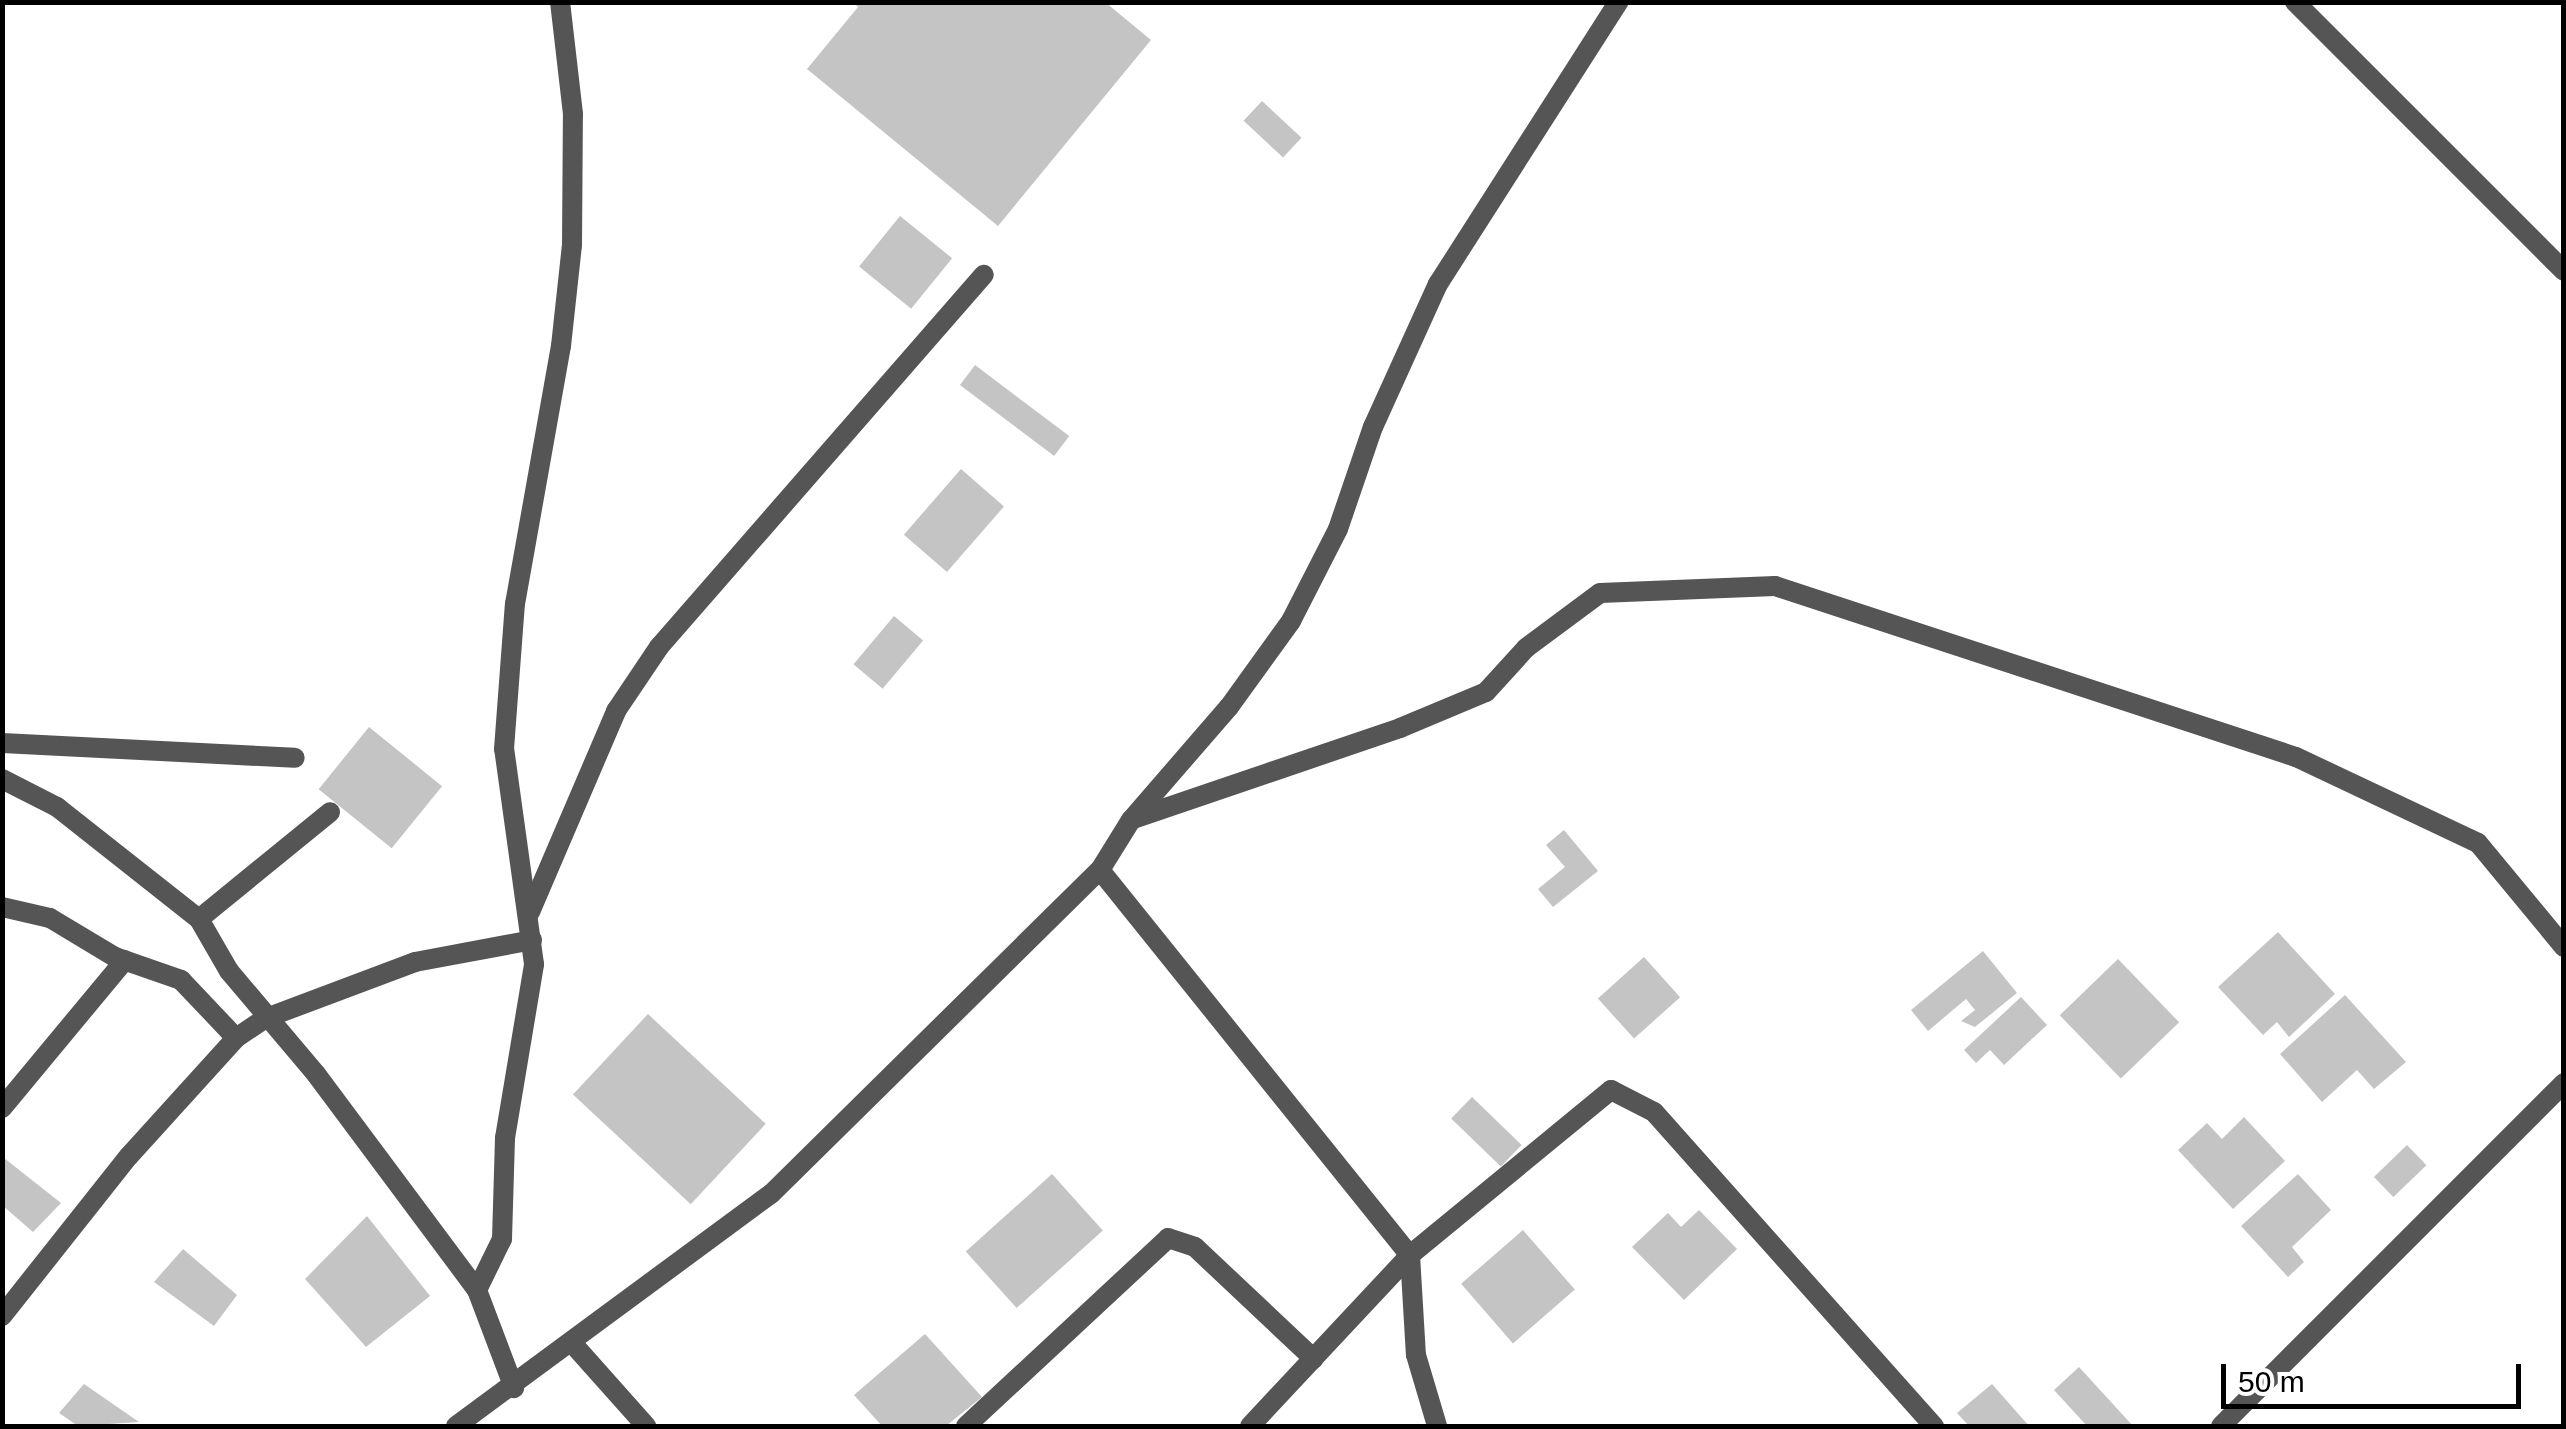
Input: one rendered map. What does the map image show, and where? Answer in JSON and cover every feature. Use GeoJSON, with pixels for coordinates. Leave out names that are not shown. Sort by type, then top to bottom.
{"type":"FeatureCollection","features":[{"type":"Feature","properties":{"kind":"street"},"geometry":{"type":"LineString","coordinates":[[477,1290],[502,1239],[505,1138],[529,1024],[530,912],[506,798],[504,749],[515,604],[562,346],[572,245],[574,114],[560,2]]}},
{"type":"Feature","properties":{"kind":"street"},"geometry":{"type":"LineString","coordinates":[[456,1426],[514,1388],[771,1194],[1100,870],[1131,820],[1230,706],[1291,621],[1338,529],[1374,426],[1438,284],[1618,2]]}},
{"type":"Feature","properties":{"kind":"street"},"geometry":{"type":"LineString","coordinates":[[2295,2],[2564,270]]}},
{"type":"Feature","properties":{"kind":"street"},"geometry":{"type":"LineString","coordinates":[[530,912],[616,712],[659,646],[984,275]]}},
{"type":"Feature","properties":{"kind":"street"},"geometry":{"type":"LineString","coordinates":[[1131,820],[1400,728],[1486,692],[1526,648],[1600,593],[1775,586],[2296,757],[2478,843],[2564,947]]}},
{"type":"Feature","properties":{"kind":"street"},"geometry":{"type":"LineString","coordinates":[[2,744],[295,758]]}},
{"type":"Feature","properties":{"kind":"street"},"geometry":{"type":"LineString","coordinates":[[2,779],[57,807],[199,918],[266,1018],[316,1074],[477,1290],[514,1388]]}},
{"type":"Feature","properties":{"kind":"street"},"geometry":{"type":"LineString","coordinates":[[199,918],[330,812]]}},
{"type":"Feature","properties":{"kind":"street"},"geometry":{"type":"LineString","coordinates":[[1100,870],[1410,1255],[1416,1355],[1438,1426]]}},
{"type":"Feature","properties":{"kind":"street"},"geometry":{"type":"LineString","coordinates":[[2,906],[50,918],[126,960],[181,980],[236,1038]]}},
{"type":"Feature","properties":{"kind":"street"},"geometry":{"type":"LineString","coordinates":[[2,1316],[129,1156],[236,1038],[266,1018],[415,962],[532,940]]}},
{"type":"Feature","properties":{"kind":"street"},"geometry":{"type":"LineString","coordinates":[[2,1108],[126,960]]}},
{"type":"Feature","properties":{"kind":"street"},"geometry":{"type":"LineString","coordinates":[[2220,1426],[2564,1082]]}},
{"type":"Feature","properties":{"kind":"street"},"geometry":{"type":"LineString","coordinates":[[1250,1426],[1410,1255],[1611,1090],[1654,1112],[1934,1426]]}},
{"type":"Feature","properties":{"kind":"street"},"geometry":{"type":"LineString","coordinates":[[966,1426],[1168,1238],[1195,1248],[1314,1359]]}},
{"type":"Feature","properties":{"kind":"street"},"geometry":{"type":"LineString","coordinates":[[573,1344],[646,1426]]}},
{"type":"Feature","properties":{"kind":"building"},"geometry":{"type":"Polygon","coordinates":[[[853,2],[1105,2],[1151,40],[998,226],[807,69],[858,7],[853,2]]]}},
{"type":"Feature","properties":{"kind":"building"},"geometry":{"type":"Polygon","coordinates":[[[1262,101],[1301,138],[1283,158],[1244,121],[1262,101]]]}},
{"type":"Feature","properties":{"kind":"building"},"geometry":{"type":"Polygon","coordinates":[[[900,216],[952,258],[911,309],[859,267],[900,216]]]}},
{"type":"Feature","properties":{"kind":"building"},"geometry":{"type":"Polygon","coordinates":[[[975,365],[1069,436],[1054,456],[960,385],[975,365]]]}},
{"type":"Feature","properties":{"kind":"building"},"geometry":{"type":"Polygon","coordinates":[[[961,469],[1004,506],[947,572],[904,535],[961,469]]]}},
{"type":"Feature","properties":{"kind":"building"},"geometry":{"type":"Polygon","coordinates":[[[894,616],[923,640],[883,689],[854,664],[894,616]]]}},
{"type":"Feature","properties":{"kind":"building"},"geometry":{"type":"Polygon","coordinates":[[[369,727],[442,786],[392,848],[319,789],[369,727]]]}},
{"type":"Feature","properties":{"kind":"building"},"geometry":{"type":"Polygon","coordinates":[[[1564,830],[1598,871],[1553,907],[1538,889],[1565,867],[1546,845],[1564,830]]]}},
{"type":"Feature","properties":{"kind":"building"},"geometry":{"type":"Polygon","coordinates":[[[2278,932],[2335,994],[2289,1037],[2277,1022],[2263,1035],[2218,987],[2278,932]]]}},
{"type":"Feature","properties":{"kind":"building"},"geometry":{"type":"Polygon","coordinates":[[[1983,951],[2017,993],[1975,1027],[1961,1021],[1975,1010],[1966,999],[1928,1031],[1911,1010],[1983,951]]]}},
{"type":"Feature","properties":{"kind":"building"},"geometry":{"type":"Polygon","coordinates":[[[1644,957],[1680,997],[1634,1039],[1598,998],[1644,957]]]}},
{"type":"Feature","properties":{"kind":"building"},"geometry":{"type":"Polygon","coordinates":[[[2118,959],[2179,1022],[2121,1079],[2060,1015],[2118,959]]]}},
{"type":"Feature","properties":{"kind":"building"},"geometry":{"type":"Polygon","coordinates":[[[2345,995],[2406,1062],[2374,1089],[2357,1070],[2322,1102],[2280,1054],[2345,995]]]}},
{"type":"Feature","properties":{"kind":"building"},"geometry":{"type":"Polygon","coordinates":[[[2021,997],[2047,1025],[2004,1065],[1990,1050],[1976,1063],[1964,1050],[2021,997]]]}},
{"type":"Feature","properties":{"kind":"building"},"geometry":{"type":"Polygon","coordinates":[[[648,1014],[766,1124],[691,1204],[573,1094],[648,1014]]]}},
{"type":"Feature","properties":{"kind":"building"},"geometry":{"type":"Polygon","coordinates":[[[1472,1097],[1522,1145],[1501,1167],[1451,1119],[1472,1097]]]}},
{"type":"Feature","properties":{"kind":"building"},"geometry":{"type":"Polygon","coordinates":[[[2244,1117],[2285,1161],[2233,1209],[2178,1150],[2207,1123],[2222,1139],[2244,1117]]]}},
{"type":"Feature","properties":{"kind":"building"},"geometry":{"type":"Polygon","coordinates":[[[2407,1145],[2426,1165],[2393,1197],[2374,1177],[2407,1145]]]}},
{"type":"Feature","properties":{"kind":"building"},"geometry":{"type":"Polygon","coordinates":[[[4,1158],[61,1203],[33,1232],[2,1205],[4,1158]]]}},
{"type":"Feature","properties":{"kind":"building"},"geometry":{"type":"Polygon","coordinates":[[[1052,1174],[1103,1230],[1017,1308],[966,1252],[1052,1174]]]}},
{"type":"Feature","properties":{"kind":"building"},"geometry":{"type":"Polygon","coordinates":[[[2298,1174],[2331,1210],[2292,1247],[2304,1262],[2288,1277],[2241,1226],[2298,1174]]]}},
{"type":"Feature","properties":{"kind":"building"},"geometry":{"type":"Polygon","coordinates":[[[1699,1210],[1737,1249],[1684,1300],[1632,1247],[1668,1213],[1681,1227],[1699,1210]]]}},
{"type":"Feature","properties":{"kind":"building"},"geometry":{"type":"Polygon","coordinates":[[[367,1216],[430,1296],[366,1347],[305,1279],[367,1216]]]}},
{"type":"Feature","properties":{"kind":"building"},"geometry":{"type":"Polygon","coordinates":[[[1523,1230],[1575,1290],[1513,1343],[1461,1284],[1523,1230]]]}},
{"type":"Feature","properties":{"kind":"building"},"geometry":{"type":"Polygon","coordinates":[[[183,1249],[237,1295],[214,1326],[154,1282],[183,1249]]]}},
{"type":"Feature","properties":{"kind":"building"},"geometry":{"type":"Polygon","coordinates":[[[925,1334],[982,1397],[946,1426],[882,1426],[854,1395],[925,1334]]]}},
{"type":"Feature","properties":{"kind":"building"},"geometry":{"type":"Polygon","coordinates":[[[2079,1367],[2133,1426],[2087,1426],[2054,1390],[2079,1367]]]}},
{"type":"Feature","properties":{"kind":"building"},"geometry":{"type":"Polygon","coordinates":[[[84,1384],[139,1422],[78,1426],[59,1413],[84,1384]]]}},
{"type":"Feature","properties":{"kind":"building"},"geometry":{"type":"Polygon","coordinates":[[[1992,1384],[2029,1426],[1969,1426],[1957,1413],[1992,1384]]]}}]}
